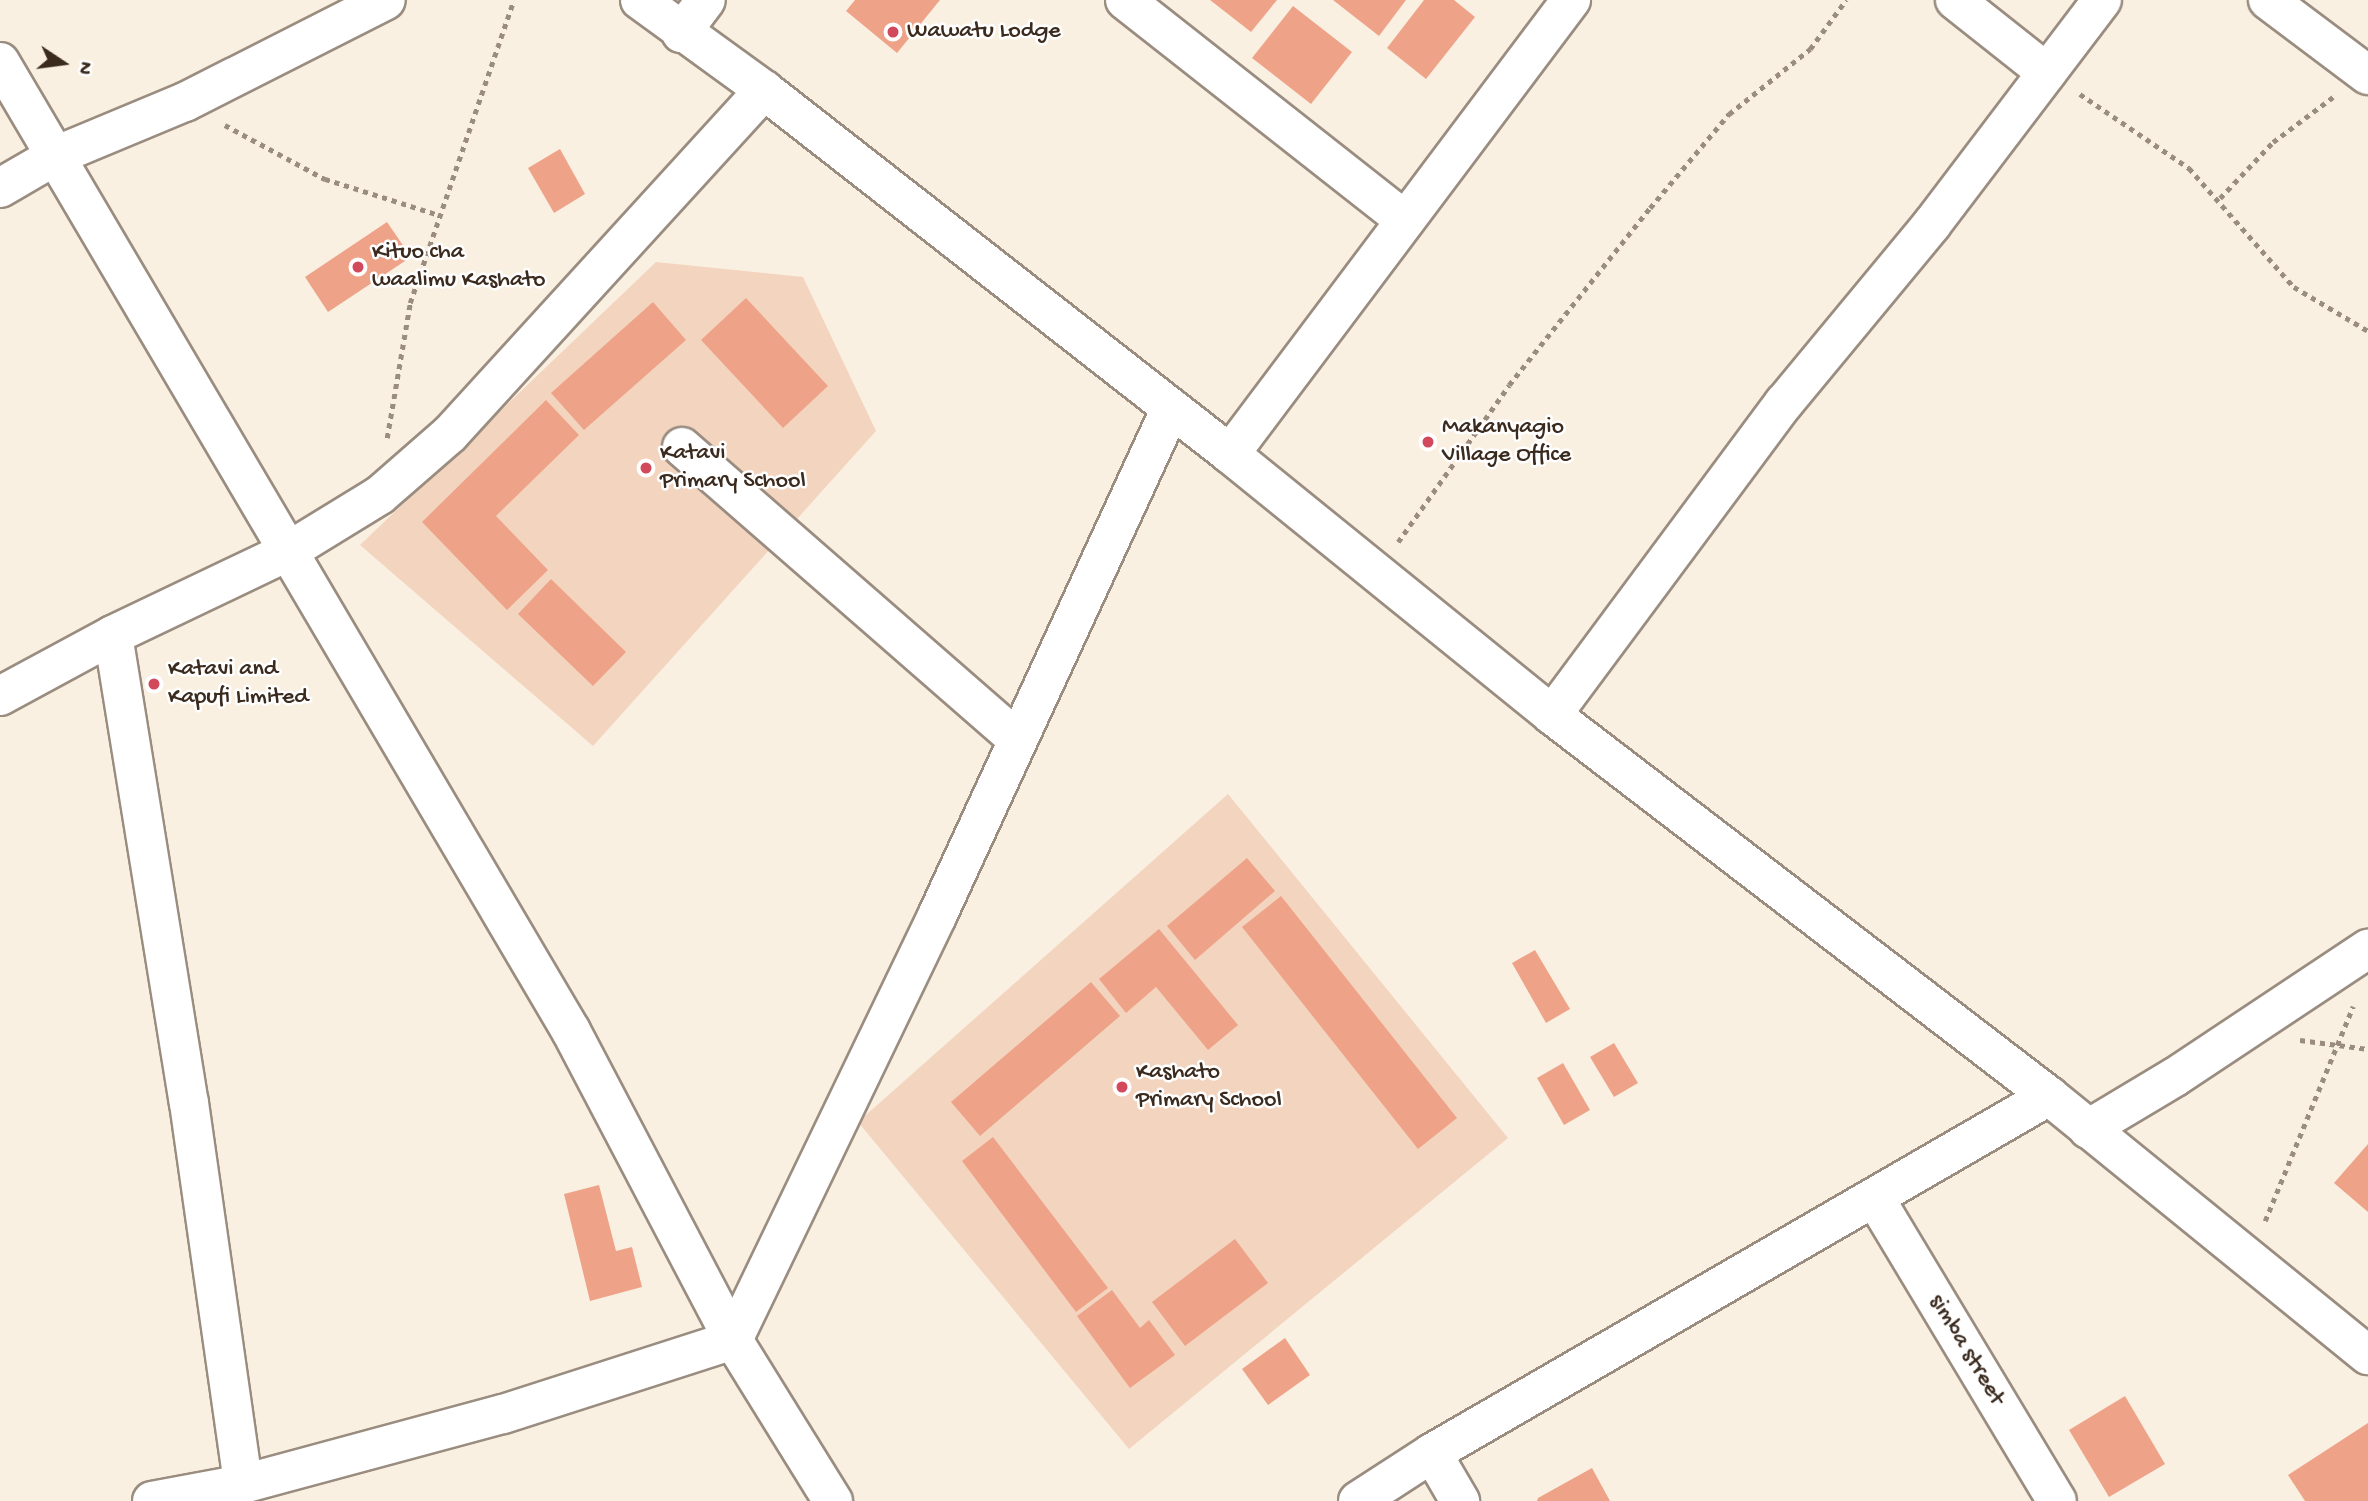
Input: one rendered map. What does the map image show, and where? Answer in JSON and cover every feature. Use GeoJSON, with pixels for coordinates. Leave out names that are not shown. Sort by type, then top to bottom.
{"type":"FeatureCollection","features":[{"type":"Feature","properties":{"kind":"street"},"geometry":{"type":"LineString","coordinates":[[0,188],[55,156],[185,102],[386,0]]}},
{"type":"Feature","properties":{"kind":"street"},"geometry":{"type":"LineString","coordinates":[[640,0],[681,33],[764,90],[1230,454],[1552,715],[2049,1096],[2368,1354]]}},
{"type":"Feature","properties":{"kind":"street"},"geometry":{"type":"LineString","coordinates":[[681,33],[706,0]]}},
{"type":"Feature","properties":{"kind":"street"},"geometry":{"type":"LineString","coordinates":[[1125,0],[1403,219]]}},
{"type":"Feature","properties":{"kind":"street"},"geometry":{"type":"LineString","coordinates":[[1230,454],[1403,219],[1571,0]]}},
{"type":"Feature","properties":{"kind":"street"},"geometry":{"type":"LineString","coordinates":[[1955,0],[2047,73]]}},
{"type":"Feature","properties":{"kind":"street"},"geometry":{"type":"LineString","coordinates":[[1552,715],[1784,403],[1932,224],[2102,0]]}},
{"type":"Feature","properties":{"kind":"street"},"geometry":{"type":"LineString","coordinates":[[2268,0],[2353,85]]}},
{"type":"Feature","properties":{"kind":"street"},"geometry":{"type":"LineString","coordinates":[[0,62],[571,1031],[733,1340],[833,1501]]}},
{"type":"Feature","properties":{"kind":"street"},"geometry":{"type":"LineString","coordinates":[[0,696],[113,635],[287,552],[380,495],[450,434],[764,90]]}},
{"type":"Feature","properties":{"kind":"street"},"geometry":{"type":"LineString","coordinates":[[152,1501],[243,1484],[503,1414],[733,1340],[937,916],[1015,737],[1171,408]]}},
{"type":"Feature","properties":{"kind":"street"},"geometry":{"type":"LineString","coordinates":[[682,447],[1015,737]]}},
{"type":"Feature","properties":{"kind":"street"},"geometry":{"type":"LineString","coordinates":[[113,635],[189,1103],[243,1484]]}},
{"type":"Feature","properties":{"kind":"street"},"geometry":{"type":"LineString","coordinates":[[2088,1129],[2175,1077],[2368,949]]}},
{"type":"Feature","properties":{"kind":"street"},"geometry":{"type":"LineString","coordinates":[[1358,1501],[1432,1453],[1875,1200],[2049,1096]]}},
{"type":"Feature","properties":{"kind":"street","name":"simba street"},"geometry":{"type":"LineString","coordinates":[[1875,1200],[2057,1501]]}},
{"type":"Feature","properties":{"kind":"street"},"geometry":{"type":"LineString","coordinates":[[1432,1453],[1461,1501]]}},
{"type":"Feature","properties":{"kind":"path"},"geometry":{"type":"LineString","coordinates":[[380,495],[399,354],[410,303],[514,0]]}},
{"type":"Feature","properties":{"kind":"path"},"geometry":{"type":"LineString","coordinates":[[1376,573],[1509,385],[1650,208],[1729,114],[1810,49],[1846,0]]}},
{"type":"Feature","properties":{"kind":"path"},"geometry":{"type":"LineString","coordinates":[[2047,73],[2133,127],[2189,168],[2220,198],[2294,287],[2368,331]]}},
{"type":"Feature","properties":{"kind":"path"},"geometry":{"type":"LineString","coordinates":[[2220,198],[2273,142],[2317,105],[2353,85]]}},
{"type":"Feature","properties":{"kind":"path"},"geometry":{"type":"LineString","coordinates":[[185,102],[326,179],[439,215]]}},
{"type":"Feature","properties":{"kind":"path"},"geometry":{"type":"LineString","coordinates":[[2249,1258],[2341,1044],[2356,995]]}},
{"type":"Feature","properties":{"kind":"path"},"geometry":{"type":"LineString","coordinates":[[2341,1044],[2368,1049]]}},
{"type":"Feature","properties":{"kind":"shaded area"},"geometry":{"type":"Polygon","coordinates":[[[656,262],[803,277],[876,431],[593,746],[360,545],[656,262]]]}},
{"type":"Feature","properties":{"kind":"shaded area"},"geometry":{"type":"Polygon","coordinates":[[[1228,794],[1508,1138],[1129,1449],[858,1122],[1228,794]]]}},
{"type":"Feature","properties":{"kind":"building","name":"Wawatu Lodge"},"geometry":{"type":"Polygon","coordinates":[[[855,0],[940,0],[897,53],[846,11],[855,0]]]}},
{"type":"Feature","properties":{"kind":"building"},"geometry":{"type":"Polygon","coordinates":[[[1210,0],[1277,0],[1251,32],[1210,0]]]}},
{"type":"Feature","properties":{"kind":"building"},"geometry":{"type":"Polygon","coordinates":[[[1333,0],[1406,0],[1379,36],[1333,0]]]}},
{"type":"Feature","properties":{"kind":"building"},"geometry":{"type":"Polygon","coordinates":[[[1424,0],[1454,0],[1475,17],[1426,79],[1387,48],[1424,0]]]}},
{"type":"Feature","properties":{"kind":"building"},"geometry":{"type":"Polygon","coordinates":[[[1293,6],[1352,52],[1311,104],[1252,58],[1293,6]]]}},
{"type":"Feature","properties":{"kind":"building"},"geometry":{"type":"Polygon","coordinates":[[[560,149],[585,194],[554,213],[528,168],[560,149]]]}},
{"type":"Feature","properties":{"kind":"building","name":"Kituo cha waalimu Kashato"},"geometry":{"type":"Polygon","coordinates":[[[387,222],[411,257],[328,312],[305,277],[387,222]]]}},
{"type":"Feature","properties":{"kind":"building"},"geometry":{"type":"Polygon","coordinates":[[[746,298],[828,386],[783,428],[701,340],[746,298]]]}},
{"type":"Feature","properties":{"kind":"building"},"geometry":{"type":"Polygon","coordinates":[[[653,302],[686,340],[584,430],[551,393],[653,302]]]}},
{"type":"Feature","properties":{"kind":"building"},"geometry":{"type":"Polygon","coordinates":[[[546,400],[579,435],[496,516],[548,570],[507,610],[422,522],[546,400]]]}},
{"type":"Feature","properties":{"kind":"building"},"geometry":{"type":"Polygon","coordinates":[[[551,579],[626,652],[593,686],[518,614],[551,579]]]}},
{"type":"Feature","properties":{"kind":"building"},"geometry":{"type":"Polygon","coordinates":[[[1247,858],[1275,891],[1195,960],[1167,926],[1247,858]]]}},
{"type":"Feature","properties":{"kind":"building"},"geometry":{"type":"Polygon","coordinates":[[[1281,896],[1457,1118],[1418,1149],[1242,927],[1281,896]]]}},
{"type":"Feature","properties":{"kind":"building"},"geometry":{"type":"Polygon","coordinates":[[[1159,929],[1238,1025],[1208,1050],[1156,987],[1126,1013],[1099,979],[1159,929]]]}},
{"type":"Feature","properties":{"kind":"building"},"geometry":{"type":"Polygon","coordinates":[[[1535,950],[1570,1009],[1546,1023],[1512,963],[1535,950]]]}},
{"type":"Feature","properties":{"kind":"building"},"geometry":{"type":"Polygon","coordinates":[[[1091,982],[1120,1016],[980,1136],[951,1102],[1091,982]]]}},
{"type":"Feature","properties":{"kind":"building"},"geometry":{"type":"Polygon","coordinates":[[[1614,1043],[1638,1083],[1614,1097],[1590,1057],[1614,1043]]]}},
{"type":"Feature","properties":{"kind":"building"},"geometry":{"type":"Polygon","coordinates":[[[1563,1063],[1590,1110],[1564,1125],[1537,1078],[1563,1063]]]}},
{"type":"Feature","properties":{"kind":"building"},"geometry":{"type":"Polygon","coordinates":[[[993,1137],[1108,1288],[1076,1312],[962,1161],[993,1137]]]}},
{"type":"Feature","properties":{"kind":"building"},"geometry":{"type":"Polygon","coordinates":[[[2368,1144],[2368,1212],[2334,1183],[2368,1144]]]}},
{"type":"Feature","properties":{"kind":"building"},"geometry":{"type":"Polygon","coordinates":[[[599,1185],[616,1251],[632,1247],[642,1287],[590,1301],[564,1194],[599,1185]]]}},
{"type":"Feature","properties":{"kind":"building"},"geometry":{"type":"Polygon","coordinates":[[[1235,1239],[1268,1283],[1185,1346],[1152,1302],[1235,1239]]]}},
{"type":"Feature","properties":{"kind":"building"},"geometry":{"type":"Polygon","coordinates":[[[1112,1290],[1140,1328],[1149,1320],[1175,1355],[1130,1388],[1077,1316],[1112,1290]]]}},
{"type":"Feature","properties":{"kind":"building"},"geometry":{"type":"Polygon","coordinates":[[[1285,1338],[1310,1375],[1268,1405],[1242,1369],[1285,1338]]]}},
{"type":"Feature","properties":{"kind":"building"},"geometry":{"type":"Polygon","coordinates":[[[2125,1396],[2165,1464],[2109,1497],[2069,1430],[2125,1396]]]}},
{"type":"Feature","properties":{"kind":"building"},"geometry":{"type":"Polygon","coordinates":[[[2368,1423],[2368,1501],[2305,1501],[2288,1475],[2368,1423]]]}},
{"type":"Feature","properties":{"kind":"building"},"geometry":{"type":"Polygon","coordinates":[[[1592,1468],[1610,1501],[1537,1501],[1538,1498],[1592,1468]]]}},
{"type":"Feature","properties":{"kind":"place","name":"Wawatu Lodge"},"geometry":{"type":"Point","coordinates":[893,32]}},
{"type":"Feature","properties":{"kind":"place","name":"Kituo cha waalimu Kashato"},"geometry":{"type":"Point","coordinates":[358,267]}},
{"type":"Feature","properties":{"kind":"place","name":"Makanyagio Village Office"},"geometry":{"type":"Point","coordinates":[1428,442]}},
{"type":"Feature","properties":{"kind":"place","name":"Katavi Primary School"},"geometry":{"type":"Point","coordinates":[646,468]}},
{"type":"Feature","properties":{"kind":"place","name":"Katavi and Kapufi Limited"},"geometry":{"type":"Point","coordinates":[154,684]}},
{"type":"Feature","properties":{"kind":"place","name":"Kashato Primary School"},"geometry":{"type":"Point","coordinates":[1122,1087]}}]}
